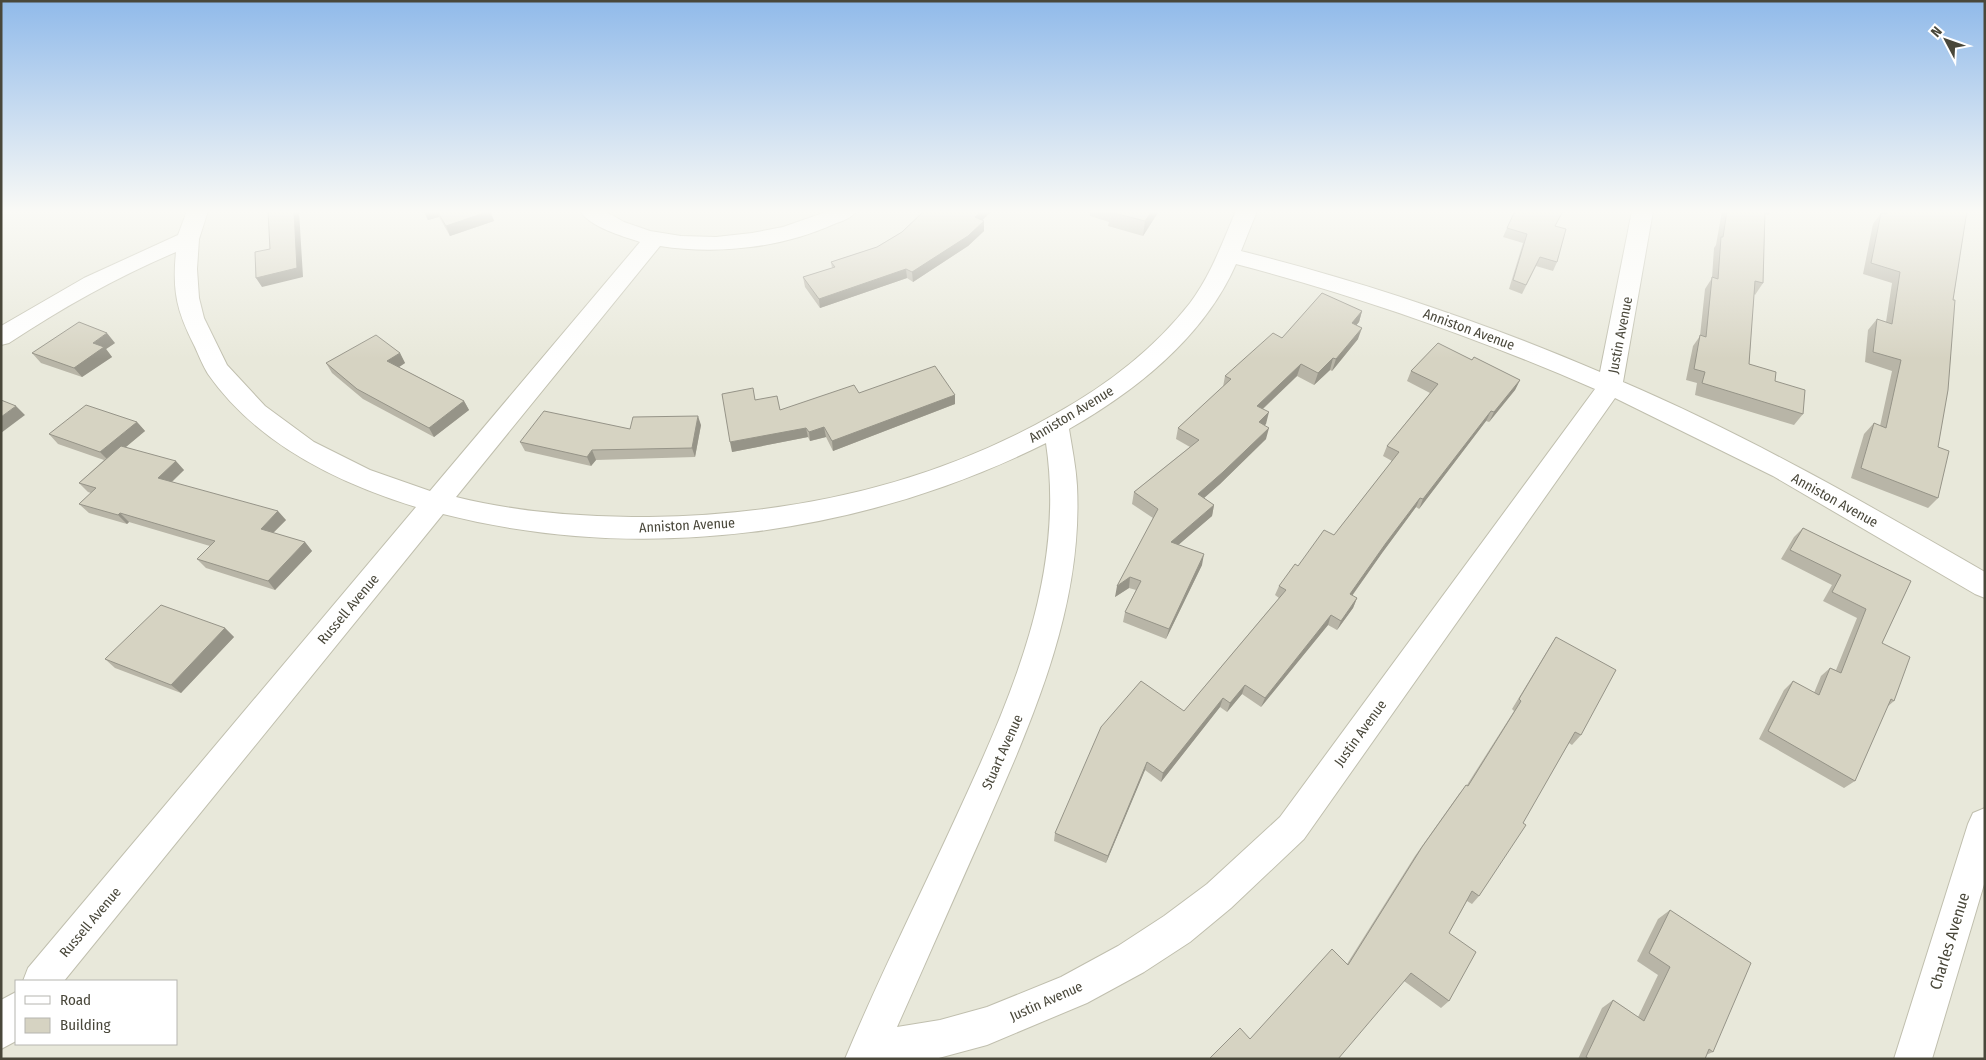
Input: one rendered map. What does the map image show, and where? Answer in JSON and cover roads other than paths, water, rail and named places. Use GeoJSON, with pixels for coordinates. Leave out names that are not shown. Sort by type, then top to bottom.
{"type":"FeatureCollection","features":[{"type":"Feature","properties":{"kind":"street"},"geometry":{"type":"LineString","coordinates":[[1,337],[80,288],[136,260]]}},
{"type":"Feature","properties":{"kind":"street","name":"Anniston Avenue"},"geometry":{"type":"LineString","coordinates":[[186,260],[184,276],[191,317],[209,358],[251,409],[305,449],[333,465],[397,491],[436,503],[510,518],[594,527],[682,527],[762,520],[857,503],[938,478],[1012,449],[1095,403],[1121,384],[1167,344],[1202,303],[1225,260]]}},
{"type":"Feature","properties":{"kind":"street","name":"Russell Avenue"},"geometry":{"type":"LineString","coordinates":[[42,980],[636,260]]}},
{"type":"Feature","properties":{"kind":"street","name":"Anniston Avenue"},"geometry":{"type":"LineString","coordinates":[[1253,260],[1300,273],[1447,320],[1518,347],[1610,386],[1692,424],[1802,480],[1985,586]]}},
{"type":"Feature","properties":{"kind":"street","name":"Justin Avenue"},"geometry":{"type":"LineString","coordinates":[[866,1055],[940,1039],[987,1026],[1074,990],[1131,959],[1177,928],[1219,896],[1292,828],[1610,386],[1634,260]]}},
{"type":"Feature","properties":{"kind":"street","name":"Stuart Avenue"},"geometry":{"type":"LineString","coordinates":[[866,1055],[1013,728],[1030,685],[1053,604],[1060,566],[1064,520],[1064,485],[1056,426]]}},
{"type":"Feature","properties":{"kind":"street","name":"Charles Avenue"},"geometry":{"type":"LineString","coordinates":[[1913,1059],[1985,824]]}},
{"type":"Feature","properties":{"kind":"street"},"geometry":{"type":"LineString","coordinates":[[1,1030],[15,1012]]}}]}
